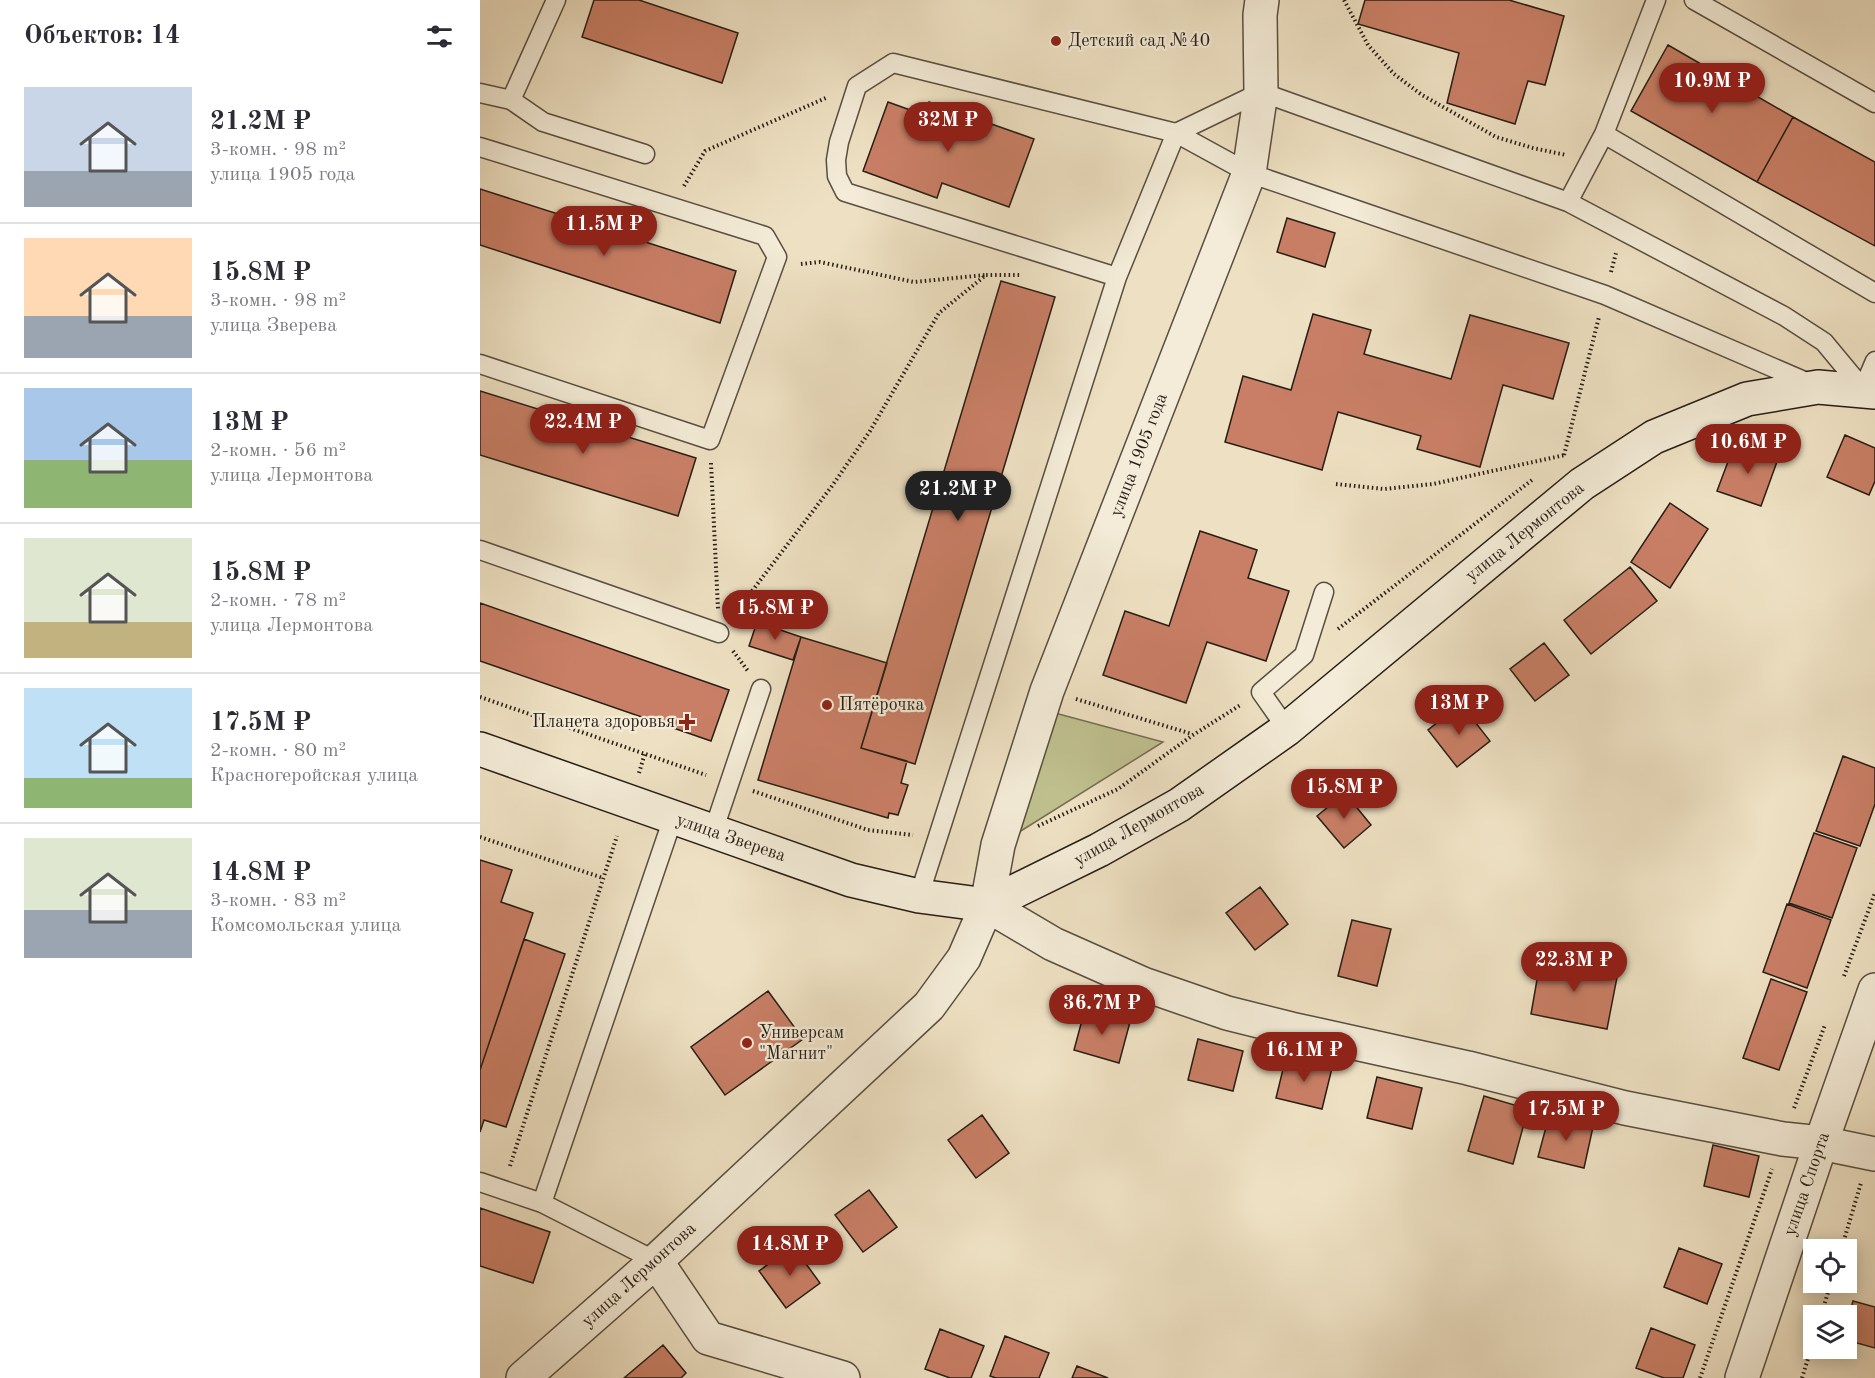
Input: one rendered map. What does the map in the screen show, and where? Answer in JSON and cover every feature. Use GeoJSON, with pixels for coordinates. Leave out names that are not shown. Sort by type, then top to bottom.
{"type":"FeatureCollection","features":[{"type":"Feature","properties":{"kind":"street","name":"улица 1905 года"},"geometry":{"type":"LineString","coordinates":[[987,905],[998,845],[1047,691],[1249,173],[1261,92],[1260,15],[1262,0]]}},
{"type":"Feature","properties":{"kind":"street","name":"улица Лермонтова"},"geometry":{"type":"LineString","coordinates":[[523,1378],[656,1262],[929,1006],[964,958],[987,905],[1099,850],[1179,806],[1287,729],[1582,484],[1654,437],[1747,399],[1871,381]]}},
{"type":"Feature","properties":{"kind":"street","name":"улица Зверева"},"geometry":{"type":"LineString","coordinates":[[480,749],[851,880],[919,896],[987,905]]}},
{"type":"Feature","properties":{"kind":"street"},"geometry":{"type":"LineString","coordinates":[[987,905],[1053,944],[1143,984],[1227,1013],[1468,1068],[1625,1108],[1783,1139],[1821,1143],[1873,1153]]}},
{"type":"Feature","properties":{"kind":"street","name":"улица Спорта"},"geometry":{"type":"LineString","coordinates":[[1742,1378],[1875,990]]}},
{"type":"Feature","properties":{"kind":"street"},"geometry":{"type":"LineString","coordinates":[[656,1262],[708,1338],[843,1378]]}},
{"type":"Feature","properties":{"kind":"lane"},"geometry":{"type":"LineString","coordinates":[[511,100],[556,0]]}},
{"type":"Feature","properties":{"kind":"lane"},"geometry":{"type":"LineString","coordinates":[[1568,202],[1604,134],[1656,0]]}},
{"type":"Feature","properties":{"kind":"lane"},"geometry":{"type":"LineString","coordinates":[[1694,0],[1875,103]]}},
{"type":"Feature","properties":{"kind":"lane"},"geometry":{"type":"LineString","coordinates":[[1117,277],[845,192],[837,176],[836,160],[839,142],[857,86],[893,63],[1176,133],[1249,173],[1605,296],[1818,387]]}},
{"type":"Feature","properties":{"kind":"lane"},"geometry":{"type":"LineString","coordinates":[[919,896],[1117,277],[1176,133],[1261,92],[1568,202],[1784,316],[1824,342],[1871,381]]}},
{"type":"Feature","properties":{"kind":"lane"},"geometry":{"type":"LineString","coordinates":[[480,93],[511,100],[543,122],[645,154]]}},
{"type":"Feature","properties":{"kind":"lane"},"geometry":{"type":"LineString","coordinates":[[1604,134],[1875,293]]}},
{"type":"Feature","properties":{"kind":"lane"},"geometry":{"type":"LineString","coordinates":[[480,147],[765,236],[777,257],[710,440],[480,364]]}},
{"type":"Feature","properties":{"kind":"lane"},"geometry":{"type":"LineString","coordinates":[[480,550],[720,633]]}},
{"type":"Feature","properties":{"kind":"lane"},"geometry":{"type":"LineString","coordinates":[[1287,729],[1261,692],[1304,655],[1324,592]]}},
{"type":"Feature","properties":{"kind":"lane"},"geometry":{"type":"LineString","coordinates":[[713,832],[760,689]]}},
{"type":"Feature","properties":{"kind":"lane"},"geometry":{"type":"LineString","coordinates":[[542,1203],[673,818]]}},
{"type":"Feature","properties":{"kind":"lane"},"geometry":{"type":"LineString","coordinates":[[480,1182],[542,1203],[656,1262]]}},
{"type":"Feature","properties":{"kind":"path"},"geometry":{"type":"LineString","coordinates":[[1344,0],[1368,45],[1394,74],[1422,95],[1496,137],[1533,148],[1590,160]]}},
{"type":"Feature","properties":{"kind":"path"},"geometry":{"type":"LineString","coordinates":[[671,207],[705,151],[800,108],[857,86]]}},
{"type":"Feature","properties":{"kind":"path"},"geometry":{"type":"LineString","coordinates":[[1555,463],[1564,456],[1623,231]]}},
{"type":"Feature","properties":{"kind":"path"},"geometry":{"type":"LineString","coordinates":[[777,257],[789,266],[820,262],[914,282],[986,274],[1034,275]]}},
{"type":"Feature","properties":{"kind":"path"},"geometry":{"type":"LineString","coordinates":[[720,633],[832,486],[870,431],[939,313],[986,274]]}},
{"type":"Feature","properties":{"kind":"path"},"geometry":{"type":"LineString","coordinates":[[710,440],[720,633],[760,689]]}},
{"type":"Feature","properties":{"kind":"path"},"geometry":{"type":"LineString","coordinates":[[1336,484],[1384,489],[1433,484],[1564,456]]}},
{"type":"Feature","properties":{"kind":"path"},"geometry":{"type":"LineString","coordinates":[[1304,655],[1536,477]]}},
{"type":"Feature","properties":{"kind":"path"},"geometry":{"type":"LineString","coordinates":[[1047,691],[1193,735]]}},
{"type":"Feature","properties":{"kind":"path"},"geometry":{"type":"LineString","coordinates":[[998,845],[1118,789],[1193,735],[1261,692]]}},
{"type":"Feature","properties":{"kind":"path"},"geometry":{"type":"LineString","coordinates":[[480,697],[868,830],[937,838]]}},
{"type":"Feature","properties":{"kind":"path"},"geometry":{"type":"LineString","coordinates":[[502,1189],[617,836]]}},
{"type":"Feature","properties":{"kind":"path"},"geometry":{"type":"LineString","coordinates":[[480,837],[603,878]]}},
{"type":"Feature","properties":{"kind":"path"},"geometry":{"type":"LineString","coordinates":[[1845,1239],[1873,1153]]}},
{"type":"Feature","properties":{"kind":"path"},"geometry":{"type":"LineString","coordinates":[[1802,1378],[1808,1359]]}},
{"type":"Feature","properties":{"kind":"green space"},"geometry":{"type":"Polygon","coordinates":[[[1055,713],[1163,742],[1016,834],[1055,713]]]}},
{"type":"Feature","properties":{"kind":"building"},"geometry":{"type":"Polygon","coordinates":[[[594,0],[639,0],[738,33],[722,83],[582,37],[594,0]]]}},
{"type":"Feature","properties":{"kind":"building"},"geometry":{"type":"Polygon","coordinates":[[[1365,0],[1509,0],[1564,16],[1545,85],[1528,81],[1515,124],[1447,103],[1459,53],[1358,24],[1365,0]]]}},
{"type":"Feature","properties":{"kind":"building"},"geometry":{"type":"Polygon","coordinates":[[[1668,45],[1793,117],[1757,182],[1631,111],[1668,45]]]}},
{"type":"Feature","properties":{"kind":"building"},"geometry":{"type":"Polygon","coordinates":[[[888,102],[924,115],[929,102],[1034,139],[1009,207],[942,183],[937,198],[863,171],[888,102]]]}},
{"type":"Feature","properties":{"kind":"building"},"geometry":{"type":"Polygon","coordinates":[[[1793,117],[1875,162],[1875,246],[1757,182],[1793,117]]]}},
{"type":"Feature","properties":{"kind":"building"},"geometry":{"type":"Polygon","coordinates":[[[480,189],[736,271],[720,323],[480,245],[480,189]]]}},
{"type":"Feature","properties":{"kind":"building"},"geometry":{"type":"Polygon","coordinates":[[[1287,218],[1335,233],[1325,267],[1277,252],[1287,218]]]}},
{"type":"Feature","properties":{"kind":"building"},"geometry":{"type":"Polygon","coordinates":[[[1001,281],[1055,297],[915,764],[861,748],[1001,281]]]}},
{"type":"Feature","properties":{"kind":"building"},"geometry":{"type":"Polygon","coordinates":[[[1313,314],[1371,330],[1364,354],[1451,379],[1470,315],[1569,343],[1553,399],[1503,385],[1480,467],[1417,449],[1421,436],[1338,412],[1322,470],[1225,442],[1243,376],[1291,390],[1313,314]]]}},
{"type":"Feature","properties":{"kind":"building"},"geometry":{"type":"Polygon","coordinates":[[[480,391],[696,458],[678,516],[480,455],[480,391]]]}},
{"type":"Feature","properties":{"kind":"building"},"geometry":{"type":"Polygon","coordinates":[[[1845,435],[1875,448],[1875,481],[1869,495],[1827,477],[1845,435]]]}},
{"type":"Feature","properties":{"kind":"building"},"geometry":{"type":"Polygon","coordinates":[[[1735,443],[1778,459],[1761,506],[1717,491],[1735,443]]]}},
{"type":"Feature","properties":{"kind":"building"},"geometry":{"type":"Polygon","coordinates":[[[1670,503],[1708,529],[1670,588],[1631,562],[1670,503]]]}},
{"type":"Feature","properties":{"kind":"building"},"geometry":{"type":"Polygon","coordinates":[[[1200,531],[1257,550],[1248,578],[1289,591],[1266,661],[1207,642],[1186,703],[1103,675],[1125,611],[1169,626],[1200,531]]]}},
{"type":"Feature","properties":{"kind":"building"},"geometry":{"type":"Polygon","coordinates":[[[1630,567],[1657,601],[1591,654],[1564,620],[1630,567]]]}},
{"type":"Feature","properties":{"kind":"building"},"geometry":{"type":"Polygon","coordinates":[[[480,603],[729,690],[711,741],[480,661],[480,603]]]}},
{"type":"Feature","properties":{"kind":"building"},"geometry":{"type":"Polygon","coordinates":[[[757,622],[801,637],[793,660],[749,646],[757,622]]]}},
{"type":"Feature","properties":{"kind":"building","name":"Пятёрочка"},"geometry":{"type":"Polygon","coordinates":[[[801,637],[887,663],[861,748],[907,761],[901,783],[908,785],[898,815],[889,813],[888,818],[758,780],[801,637]]]}},
{"type":"Feature","properties":{"kind":"building"},"geometry":{"type":"Polygon","coordinates":[[[1544,643],[1569,675],[1535,701],[1510,669],[1544,643]]]}},
{"type":"Feature","properties":{"kind":"building"},"geometry":{"type":"Polygon","coordinates":[[[1461,704],[1490,741],[1457,767],[1428,730],[1461,704]]]}},
{"type":"Feature","properties":{"kind":"building"},"geometry":{"type":"Polygon","coordinates":[[[1843,756],[1875,768],[1875,804],[1860,846],[1816,831],[1843,756]]]}},
{"type":"Feature","properties":{"kind":"building"},"geometry":{"type":"Polygon","coordinates":[[[1345,793],[1371,825],[1344,848],[1317,816],[1345,793]]]}},
{"type":"Feature","properties":{"kind":"building"},"geometry":{"type":"Polygon","coordinates":[[[1814,833],[1857,848],[1832,918],[1789,903],[1814,833]]]}},
{"type":"Feature","properties":{"kind":"building"},"geometry":{"type":"Polygon","coordinates":[[[480,860],[512,870],[501,902],[533,913],[480,1070],[480,860]]]}},
{"type":"Feature","properties":{"kind":"building"},"geometry":{"type":"Polygon","coordinates":[[[1260,887],[1288,924],[1255,950],[1226,913],[1260,887]]]}},
{"type":"Feature","properties":{"kind":"building"},"geometry":{"type":"Polygon","coordinates":[[[1787,904],[1831,920],[1807,988],[1763,972],[1787,904]]]}},
{"type":"Feature","properties":{"kind":"building"},"geometry":{"type":"Polygon","coordinates":[[[1352,920],[1391,929],[1377,986],[1338,976],[1352,920]]]}},
{"type":"Feature","properties":{"kind":"building"},"geometry":{"type":"Polygon","coordinates":[[[524,939],[565,954],[506,1127],[484,1120],[480,1132],[480,1070],[524,939]]]}},
{"type":"Feature","properties":{"kind":"building"},"geometry":{"type":"Polygon","coordinates":[[[1541,957],[1618,972],[1607,1029],[1531,1014],[1541,957]]]}},
{"type":"Feature","properties":{"kind":"building"},"geometry":{"type":"Polygon","coordinates":[[[1771,979],[1807,992],[1779,1070],[1743,1058],[1771,979]]]}},
{"type":"Feature","properties":{"kind":"building","name":"Универсам \"Магнит\""},"geometry":{"type":"Polygon","coordinates":[[[768,991],[803,1039],[725,1095],[691,1047],[768,991]]]}},
{"type":"Feature","properties":{"kind":"building"},"geometry":{"type":"Polygon","coordinates":[[[1085,1009],[1130,1022],[1119,1063],[1074,1050],[1085,1009]]]}},
{"type":"Feature","properties":{"kind":"building"},"geometry":{"type":"Polygon","coordinates":[[[1198,1039],[1243,1051],[1233,1091],[1188,1080],[1198,1039]]]}},
{"type":"Feature","properties":{"kind":"building"},"geometry":{"type":"Polygon","coordinates":[[[1286,1057],[1332,1068],[1322,1109],[1276,1098],[1286,1057]]]}},
{"type":"Feature","properties":{"kind":"building"},"geometry":{"type":"Polygon","coordinates":[[[1377,1077],[1422,1088],[1412,1129],[1367,1118],[1377,1077]]]}},
{"type":"Feature","properties":{"kind":"building"},"geometry":{"type":"Polygon","coordinates":[[[1484,1096],[1528,1109],[1513,1164],[1468,1151],[1484,1096]]]}},
{"type":"Feature","properties":{"kind":"building"},"geometry":{"type":"Polygon","coordinates":[[[982,1115],[1009,1153],[976,1178],[948,1140],[982,1115]]]}},
{"type":"Feature","properties":{"kind":"building"},"geometry":{"type":"Polygon","coordinates":[[[1549,1116],[1593,1127],[1584,1168],[1538,1157],[1549,1116]]]}},
{"type":"Feature","properties":{"kind":"building"},"geometry":{"type":"Polygon","coordinates":[[[1713,1145],[1759,1156],[1749,1197],[1704,1186],[1713,1145]]]}},
{"type":"Feature","properties":{"kind":"building"},"geometry":{"type":"Polygon","coordinates":[[[869,1190],[897,1227],[863,1252],[835,1215],[869,1190]]]}},
{"type":"Feature","properties":{"kind":"building"},"geometry":{"type":"Polygon","coordinates":[[[480,1208],[550,1232],[533,1283],[480,1266],[480,1208]]]}},
{"type":"Feature","properties":{"kind":"building"},"geometry":{"type":"Polygon","coordinates":[[[793,1246],[820,1283],[786,1308],[759,1271],[793,1246]]]}},
{"type":"Feature","properties":{"kind":"building"},"geometry":{"type":"Polygon","coordinates":[[[1679,1248],[1722,1264],[1707,1304],[1664,1287],[1679,1248]]]}},
{"type":"Feature","properties":{"kind":"building"},"geometry":{"type":"Polygon","coordinates":[[[1853,1301],[1875,1307],[1875,1348],[1857,1343],[1857,1305],[1852,1305],[1853,1301]]]}},
{"type":"Feature","properties":{"kind":"building"},"geometry":{"type":"Polygon","coordinates":[[[1651,1328],[1695,1345],[1683,1378],[1664,1378],[1636,1368],[1651,1328]]]}},
{"type":"Feature","properties":{"kind":"building"},"geometry":{"type":"Polygon","coordinates":[[[940,1329],[984,1346],[971,1378],[950,1378],[925,1369],[940,1329]]]}},
{"type":"Feature","properties":{"kind":"building"},"geometry":{"type":"Polygon","coordinates":[[[1005,1336],[1049,1353],[1039,1378],[990,1376],[1005,1336]]]}},
{"type":"Feature","properties":{"kind":"building"},"geometry":{"type":"Polygon","coordinates":[[[663,1345],[686,1373],[681,1378],[624,1378],[663,1345]]]}},
{"type":"Feature","properties":{"kind":"building"},"geometry":{"type":"Polygon","coordinates":[[[1077,1366],[1108,1378],[1072,1378],[1077,1366]]]}},
{"type":"Feature","properties":{"kind":"place","name":"Детский сад №40"},"geometry":{"type":"Point","coordinates":[1056,41]}},
{"type":"Feature","properties":{"kind":"place","name":"Пятёрочка"},"geometry":{"type":"Point","coordinates":[827,705]}},
{"type":"Feature","properties":{"kind":"place","name":"Планета здоровья"},"geometry":{"type":"Point","coordinates":[687,722]}},
{"type":"Feature","properties":{"kind":"place","name":"Универсам \"Магнит\""},"geometry":{"type":"Point","coordinates":[747,1043]}}]}
